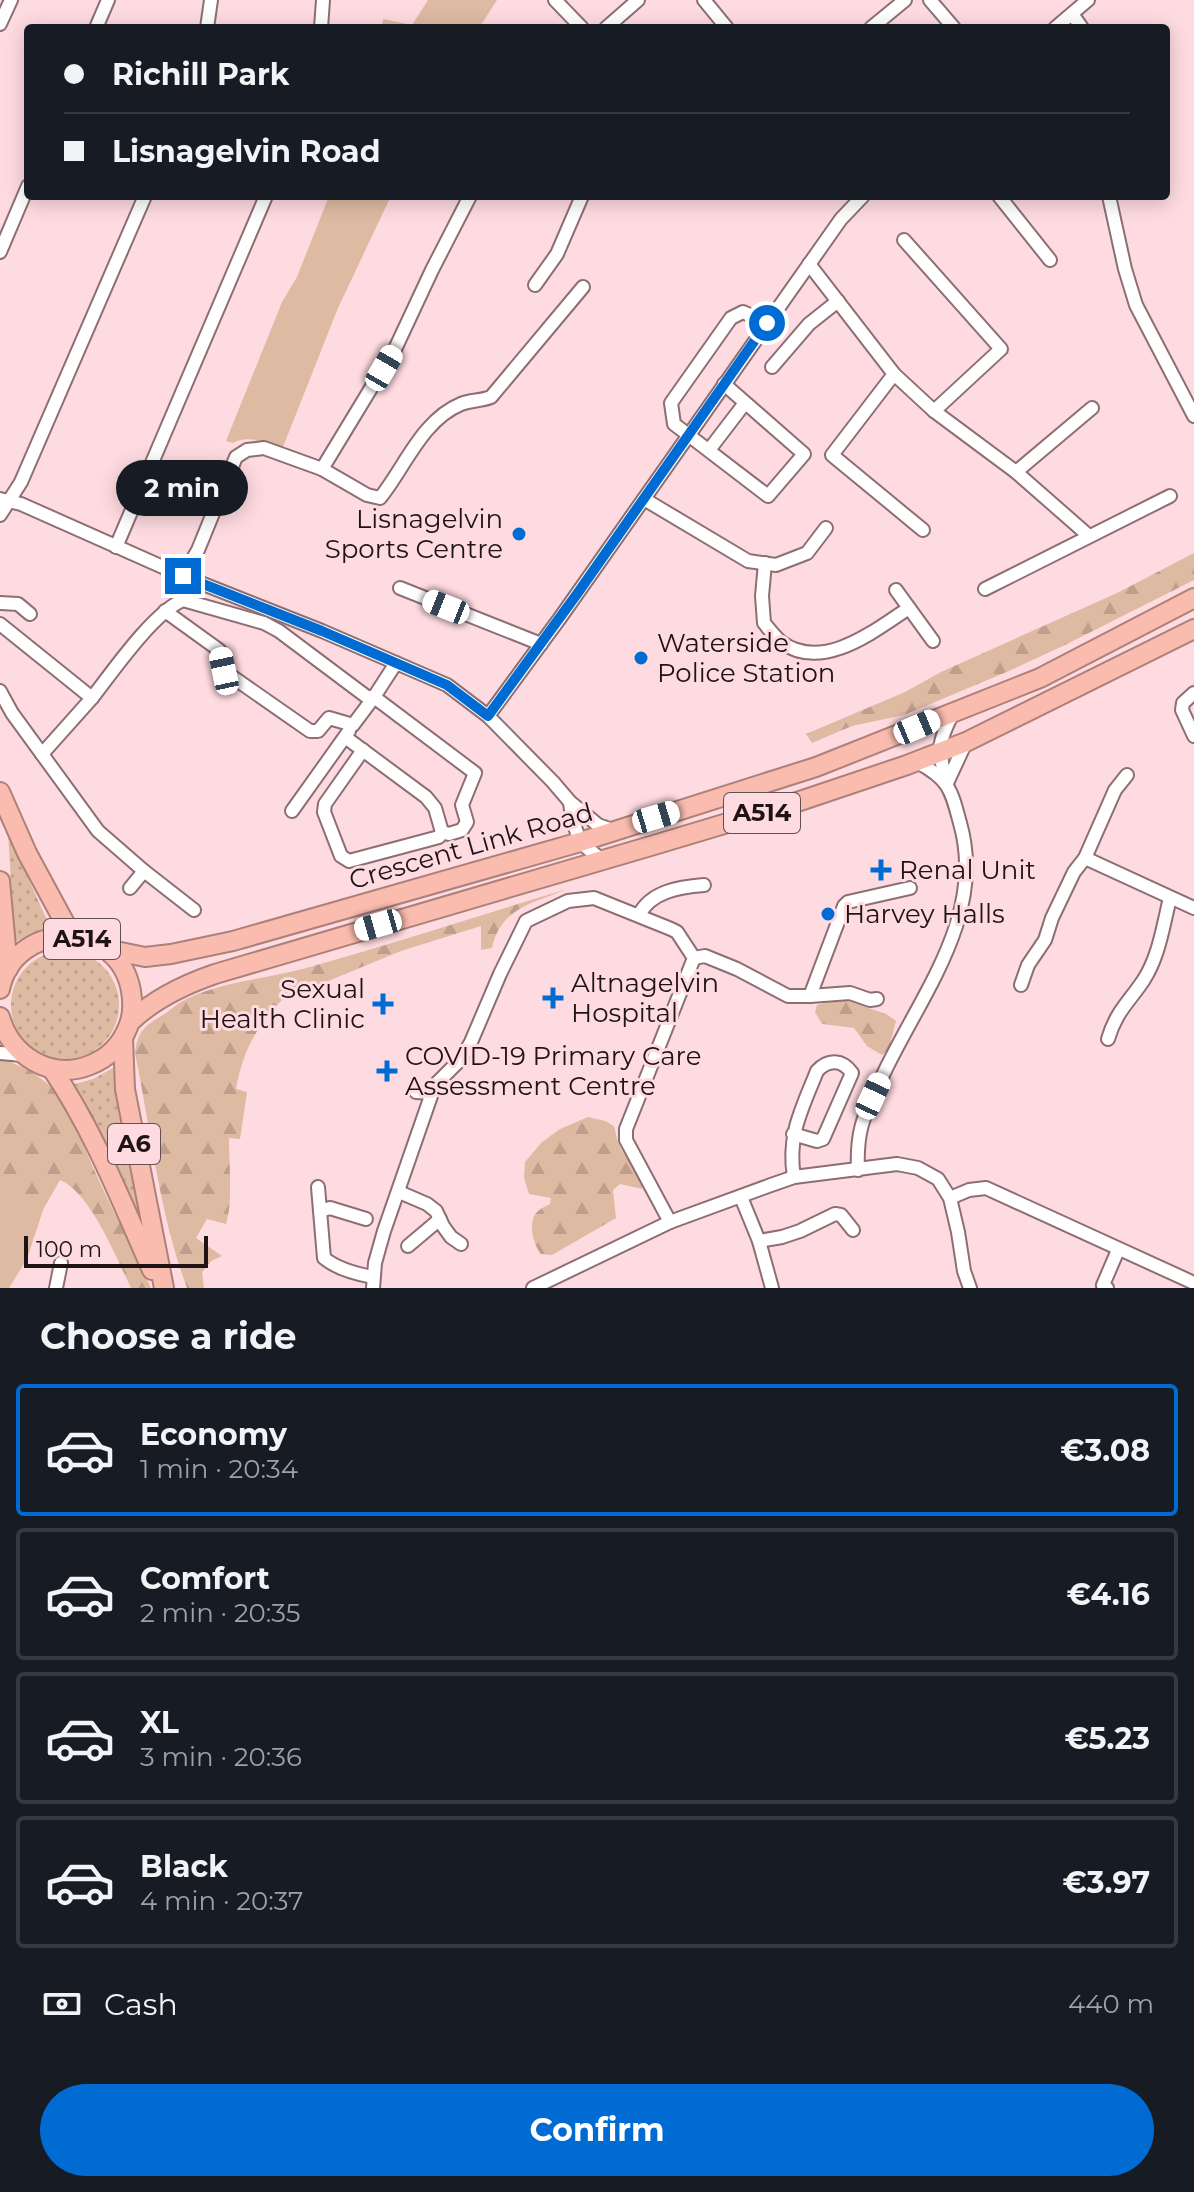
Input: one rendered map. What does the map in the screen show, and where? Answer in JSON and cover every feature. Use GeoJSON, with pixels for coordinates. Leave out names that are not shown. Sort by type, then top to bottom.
{"type":"FeatureCollection","features":[{"type":"Feature","properties":{"kind":"highway","name":"Crescent Link Road"},"geometry":{"type":"LineString","coordinates":[[106,949],[145,957],[233,941],[580,842],[816,767],[1040,678],[1194,598]]}},
{"type":"Feature","properties":{"kind":"highway","name":"Crescent Link Road"},"geometry":{"type":"LineString","coordinates":[[127,1030],[144,1009],[185,984],[603,861],[917,762],[966,742],[1194,629]]}},
{"type":"Feature","properties":{"kind":"highway"},"geometry":{"type":"LineString","coordinates":[[0,792],[27,853],[75,937]]}},
{"type":"Feature","properties":{"kind":"highway"},"geometry":{"type":"LineString","coordinates":[[0,881],[8,969]]}},
{"type":"Feature","properties":{"kind":"highway","name":"A514"},"geometry":{"type":"LineString","coordinates":[[0,989],[8,969],[19,954],[52,938],[88,940],[106,949],[120,964],[129,982],[133,1002],[127,1030],[115,1049],[93,1065],[79,1069],[52,1069]]}},
{"type":"Feature","properties":{"kind":"highway"},"geometry":{"type":"LineString","coordinates":[[0,1017],[11,1043],[36,1064],[52,1069]]}},
{"type":"Feature","properties":{"kind":"highway","name":"A6"},"geometry":{"type":"LineString","coordinates":[[127,1030],[125,1089],[162,1288]]}},
{"type":"Feature","properties":{"kind":"highway","name":"A6"},"geometry":{"type":"LineString","coordinates":[[52,1069],[102,1158],[162,1288]]}},
{"type":"Feature","properties":{"kind":"street"},"geometry":{"type":"LineString","coordinates":[[0,24],[11,0]]}},
{"type":"Feature","properties":{"kind":"street"},"geometry":{"type":"LineString","coordinates":[[98,24],[108,0]]}},
{"type":"Feature","properties":{"kind":"street"},"geometry":{"type":"LineString","coordinates":[[208,24],[211,0]]}},
{"type":"Feature","properties":{"kind":"street"},"geometry":{"type":"LineString","coordinates":[[321,24],[323,0]]}},
{"type":"Feature","properties":{"kind":"street"},"geometry":{"type":"LineString","coordinates":[[555,0],[578,24]]}},
{"type":"Feature","properties":{"kind":"street"},"geometry":{"type":"LineString","coordinates":[[611,24],[638,0]]}},
{"type":"Feature","properties":{"kind":"street"},"geometry":{"type":"LineString","coordinates":[[704,0],[724,24]]}},
{"type":"Feature","properties":{"kind":"street"},"geometry":{"type":"LineString","coordinates":[[876,24],[905,0]]}},
{"type":"Feature","properties":{"kind":"street"},"geometry":{"type":"LineString","coordinates":[[930,0],[951,24]]}},
{"type":"Feature","properties":{"kind":"street"},"geometry":{"type":"LineString","coordinates":[[1060,24],[1088,0]]}},
{"type":"Feature","properties":{"kind":"street"},"geometry":{"type":"LineString","coordinates":[[1072,14],[1079,24]]}},
{"type":"Feature","properties":{"kind":"street"},"geometry":{"type":"LineString","coordinates":[[0,252],[24,195]]}},
{"type":"Feature","properties":{"kind":"street"},"geometry":{"type":"LineString","coordinates":[[0,515],[5,500],[21,482],[143,200]]}},
{"type":"Feature","properties":{"kind":"street"},"geometry":{"type":"LineString","coordinates":[[116,547],[264,200]]}},
{"type":"Feature","properties":{"kind":"street"},"geometry":{"type":"LineString","coordinates":[[322,469],[396,347],[468,200]]}},
{"type":"Feature","properties":{"kind":"street"},"geometry":{"type":"LineString","coordinates":[[535,285],[557,254],[580,200]]}},
{"type":"Feature","properties":{"kind":"street"},"geometry":{"type":"LineString","coordinates":[[488,716],[841,219],[859,200]]}},
{"type":"Feature","properties":{"kind":"street"},"geometry":{"type":"LineString","coordinates":[[1002,200],[1050,260]]}},
{"type":"Feature","properties":{"kind":"street"},"geometry":{"type":"LineString","coordinates":[[1110,200],[1136,305],[1194,416]]}},
{"type":"Feature","properties":{"kind":"street"},"geometry":{"type":"LineString","coordinates":[[904,240],[1001,349],[934,411]]}},
{"type":"Feature","properties":{"kind":"street"},"geometry":{"type":"LineString","coordinates":[[809,264],[894,374],[934,411],[1016,472],[1089,536]]}},
{"type":"Feature","properties":{"kind":"street"},"geometry":{"type":"LineString","coordinates":[[183,576],[198,550],[236,457],[247,450],[264,448],[322,469],[367,495],[380,498],[430,426],[463,403],[491,397],[583,287]]}},
{"type":"Feature","properties":{"kind":"street"},"geometry":{"type":"LineString","coordinates":[[772,367],[809,324],[838,301]]}},
{"type":"Feature","properties":{"kind":"street"},"geometry":{"type":"LineString","coordinates":[[724,384],[804,454],[768,496],[674,424],[671,403],[731,318],[743,312],[767,323]]}},
{"type":"Feature","properties":{"kind":"street"},"geometry":{"type":"LineString","coordinates":[[894,374],[832,455],[923,530]]}},
{"type":"Feature","properties":{"kind":"street"},"geometry":{"type":"LineString","coordinates":[[709,450],[745,403]]}},
{"type":"Feature","properties":{"kind":"street"},"geometry":{"type":"LineString","coordinates":[[708,408],[729,424]]}},
{"type":"Feature","properties":{"kind":"street"},"geometry":{"type":"LineString","coordinates":[[1016,472],[1092,408]]}},
{"type":"Feature","properties":{"kind":"street"},"geometry":{"type":"LineString","coordinates":[[985,589],[1170,496]]}},
{"type":"Feature","properties":{"kind":"street"},"geometry":{"type":"LineString","coordinates":[[644,499],[748,561],[776,565],[807,553],[826,528]]}},
{"type":"Feature","properties":{"kind":"street"},"geometry":{"type":"LineString","coordinates":[[5,500],[21,504],[183,576],[447,685],[488,716],[570,802],[598,825],[615,831]]}},
{"type":"Feature","properties":{"kind":"street"},"geometry":{"type":"LineString","coordinates":[[765,563],[762,596],[764,623],[781,642],[793,647],[806,651],[829,651],[857,641],[909,608]]}},
{"type":"Feature","properties":{"kind":"street"},"geometry":{"type":"LineString","coordinates":[[400,588],[541,644]]}},
{"type":"Feature","properties":{"kind":"street"},"geometry":{"type":"LineString","coordinates":[[896,590],[933,641]]}},
{"type":"Feature","properties":{"kind":"street"},"geometry":{"type":"LineString","coordinates":[[42,754],[155,620],[172,604],[183,600],[264,623],[279,631],[475,773],[462,805],[467,822],[462,830],[449,834],[442,832]]}},
{"type":"Feature","properties":{"kind":"street"},"geometry":{"type":"LineString","coordinates":[[0,603],[18,604],[30,614]]}},
{"type":"Feature","properties":{"kind":"street"},"geometry":{"type":"LineString","coordinates":[[165,611],[219,650],[224,671],[310,731],[318,731],[329,718],[349,731],[363,750],[426,797],[435,808],[442,832],[439,837],[349,861],[341,856],[324,812],[325,804],[363,750]]}},
{"type":"Feature","properties":{"kind":"street"},"geometry":{"type":"LineString","coordinates":[[0,624],[92,698]]}},
{"type":"Feature","properties":{"kind":"street"},"geometry":{"type":"LineString","coordinates":[[292,811],[396,663]]}},
{"type":"Feature","properties":{"kind":"street"},"geometry":{"type":"LineString","coordinates":[[0,691],[12,713],[98,831],[194,910]]}},
{"type":"Feature","properties":{"kind":"street"},"geometry":{"type":"LineString","coordinates":[[1194,693],[1183,703],[1182,710],[1194,736]]}},
{"type":"Feature","properties":{"kind":"street"},"geometry":{"type":"LineString","coordinates":[[858,1170],[860,1125],[952,941],[964,904],[966,849],[939,752],[940,739],[953,713]]}},
{"type":"Feature","properties":{"kind":"street"},"geometry":{"type":"LineString","coordinates":[[946,782],[966,742]]}},
{"type":"Feature","properties":{"kind":"street"},"geometry":{"type":"LineString","coordinates":[[917,762],[946,782]]}},
{"type":"Feature","properties":{"kind":"street"},"geometry":{"type":"LineString","coordinates":[[1021,985],[1028,965],[1045,940],[1074,872],[1085,858],[1115,790],[1127,775]]}},
{"type":"Feature","properties":{"kind":"street"},"geometry":{"type":"LineString","coordinates":[[570,802],[580,842],[603,861]]}},
{"type":"Feature","properties":{"kind":"street"},"geometry":{"type":"LineString","coordinates":[[1085,858],[1194,908]]}},
{"type":"Feature","properties":{"kind":"street"},"geometry":{"type":"LineString","coordinates":[[130,888],[144,871]]}},
{"type":"Feature","properties":{"kind":"street"},"geometry":{"type":"LineString","coordinates":[[639,915],[650,900],[658,896],[704,885]]}},
{"type":"Feature","properties":{"kind":"street"},"geometry":{"type":"LineString","coordinates":[[810,996],[844,906],[848,902],[910,888]]}},
{"type":"Feature","properties":{"kind":"street"},"geometry":{"type":"LineString","coordinates":[[318,1187],[324,1258],[373,1283],[384,1231],[432,1093],[471,1042],[521,928],[535,915],[568,901],[594,898],[677,932],[694,958]]}},
{"type":"Feature","properties":{"kind":"street"},"geometry":{"type":"LineString","coordinates":[[1108,1039],[1113,1022],[1152,964],[1170,898]]}},
{"type":"Feature","properties":{"kind":"street"},"geometry":{"type":"LineString","coordinates":[[694,958],[705,956],[788,996],[850,993],[870,1000],[877,999]]}},
{"type":"Feature","properties":{"kind":"street"},"geometry":{"type":"LineString","coordinates":[[670,1222],[626,1140],[626,1129],[694,958]]}},
{"type":"Feature","properties":{"kind":"street"},"geometry":{"type":"LineString","coordinates":[[0,1053],[23,1055]]}},
{"type":"Feature","properties":{"kind":"street"},"geometry":{"type":"LineString","coordinates":[[793,1134],[817,1141],[823,1139],[852,1073],[846,1065],[834,1061],[823,1064],[817,1071],[793,1134],[791,1157],[794,1177]]}},
{"type":"Feature","properties":{"kind":"street"},"geometry":{"type":"LineString","coordinates":[[416,1092],[432,1093]]}},
{"type":"Feature","properties":{"kind":"street"},"geometry":{"type":"LineString","coordinates":[[533,1288],[670,1222],[794,1177],[897,1164],[918,1168],[938,1179],[950,1198],[970,1288]]}},
{"type":"Feature","properties":{"kind":"street"},"geometry":{"type":"LineString","coordinates":[[950,1198],[969,1190],[986,1188],[1194,1283]]}},
{"type":"Feature","properties":{"kind":"street"},"geometry":{"type":"LineString","coordinates":[[399,1192],[436,1211],[451,1237],[461,1244]]}},
{"type":"Feature","properties":{"kind":"street"},"geometry":{"type":"LineString","coordinates":[[741,1197],[759,1241],[772,1288]]}},
{"type":"Feature","properties":{"kind":"street"},"geometry":{"type":"LineString","coordinates":[[320,1211],[330,1208],[366,1219]]}},
{"type":"Feature","properties":{"kind":"street"},"geometry":{"type":"LineString","coordinates":[[759,1241],[791,1234],[835,1214],[841,1215],[853,1230]]}},
{"type":"Feature","properties":{"kind":"street"},"geometry":{"type":"LineString","coordinates":[[408,1246],[440,1219]]}},
{"type":"Feature","properties":{"kind":"street"},"geometry":{"type":"LineString","coordinates":[[1107,1288],[1103,1285],[1118,1250]]}},
{"type":"Feature","properties":{"kind":"street"},"geometry":{"type":"LineString","coordinates":[[56,1288],[61,1263]]}},
{"type":"Feature","properties":{"kind":"green space"},"geometry":{"type":"Polygon","coordinates":[[[428,0],[497,0],[482,24],[413,24],[428,0]]]}},
{"type":"Feature","properties":{"kind":"green space"},"geometry":{"type":"Polygon","coordinates":[[[383,19],[407,24],[382,24],[383,19]]]}},
{"type":"Feature","properties":{"kind":"green space"},"geometry":{"type":"Polygon","coordinates":[[[327,200],[389,200],[338,308],[283,447],[251,439],[233,443],[226,441],[282,302],[297,277],[327,200]]]}},
{"type":"Feature","properties":{"kind":"green space"},"geometry":{"type":"Polygon","coordinates":[[[1194,553],[1194,580],[1067,644],[904,715],[852,726],[812,743],[806,734],[905,692],[941,672],[1117,593],[1194,553]]]}},
{"type":"Feature","properties":{"kind":"green space"},"geometry":{"type":"Polygon","coordinates":[[[8,833],[51,929],[34,932],[15,942],[8,833]]]}},
{"type":"Feature","properties":{"kind":"green space"},"geometry":{"type":"Polygon","coordinates":[[[567,889],[531,903],[511,915],[502,924],[492,948],[481,950],[481,926],[401,951],[304,991],[297,985],[285,997],[257,1032],[240,1073],[236,1089],[247,1092],[240,1139],[229,1138],[230,1194],[226,1224],[207,1219],[196,1238],[222,1256],[211,1261],[202,1272],[204,1288],[187,1288],[162,1201],[135,1053],[144,1028],[181,1002],[211,989],[310,967],[567,889]]]}},
{"type":"Feature","properties":{"kind":"green space"},"geometry":{"type":"Polygon","coordinates":[[[65,951],[86,955],[103,967],[115,984],[119,1005],[115,1026],[103,1043],[86,1055],[65,1059],[44,1055],[27,1043],[15,1026],[11,1005],[15,984],[27,967],[44,955],[65,951]]]}},
{"type":"Feature","properties":{"kind":"green space"},"geometry":{"type":"Polygon","coordinates":[[[842,999],[886,1014],[896,1021],[889,1048],[882,1055],[867,1046],[854,1028],[822,1024],[815,1012],[817,1005],[842,999]]]}},
{"type":"Feature","properties":{"kind":"green space"},"geometry":{"type":"Polygon","coordinates":[[[4,1059],[41,1079],[66,1107],[151,1288],[131,1288],[92,1212],[71,1187],[60,1180],[0,1285],[0,1060],[4,1059]]]}},
{"type":"Feature","properties":{"kind":"green space"},"geometry":{"type":"Polygon","coordinates":[[[113,1068],[140,1215],[72,1085],[93,1079],[113,1068]]]}},
{"type":"Feature","properties":{"kind":"green space"},"geometry":{"type":"Polygon","coordinates":[[[588,1117],[614,1126],[620,1147],[641,1177],[642,1189],[620,1184],[613,1190],[616,1218],[552,1255],[541,1254],[532,1226],[535,1215],[550,1204],[551,1198],[529,1194],[524,1178],[525,1162],[542,1142],[560,1129],[588,1117]]]}},
{"type":"Feature","properties":{"kind":"green space"},"geometry":{"type":"Polygon","coordinates":[[[0,1183],[45,1204],[27,1259],[9,1288],[0,1288],[0,1183]]]}},
{"type":"Feature","properties":{"kind":"place","name":"Lisnagelvin Sports Centre"},"geometry":{"type":"Point","coordinates":[519,534]}},
{"type":"Feature","properties":{"kind":"place","name":"Waterside Police Station"},"geometry":{"type":"Point","coordinates":[641,658]}},
{"type":"Feature","properties":{"kind":"place","name":"Renal Unit"},"geometry":{"type":"Point","coordinates":[881,870]}},
{"type":"Feature","properties":{"kind":"place","name":"Harvey Halls"},"geometry":{"type":"Point","coordinates":[828,914]}},
{"type":"Feature","properties":{"kind":"place","name":"Altnagelvin Hospital"},"geometry":{"type":"Point","coordinates":[553,998]}},
{"type":"Feature","properties":{"kind":"place","name":"Sexual Health Clinic"},"geometry":{"type":"Point","coordinates":[383,1004]}},
{"type":"Feature","properties":{"kind":"place","name":"COVID-19 Primary Care Assessment Centre"},"geometry":{"type":"Point","coordinates":[387,1071]}},
{"type":"Feature","properties":{"kind":"route"},"geometry":{"type":"LineString","coordinates":[[183,576],[447,685],[488,716],[767,323]]}}]}
